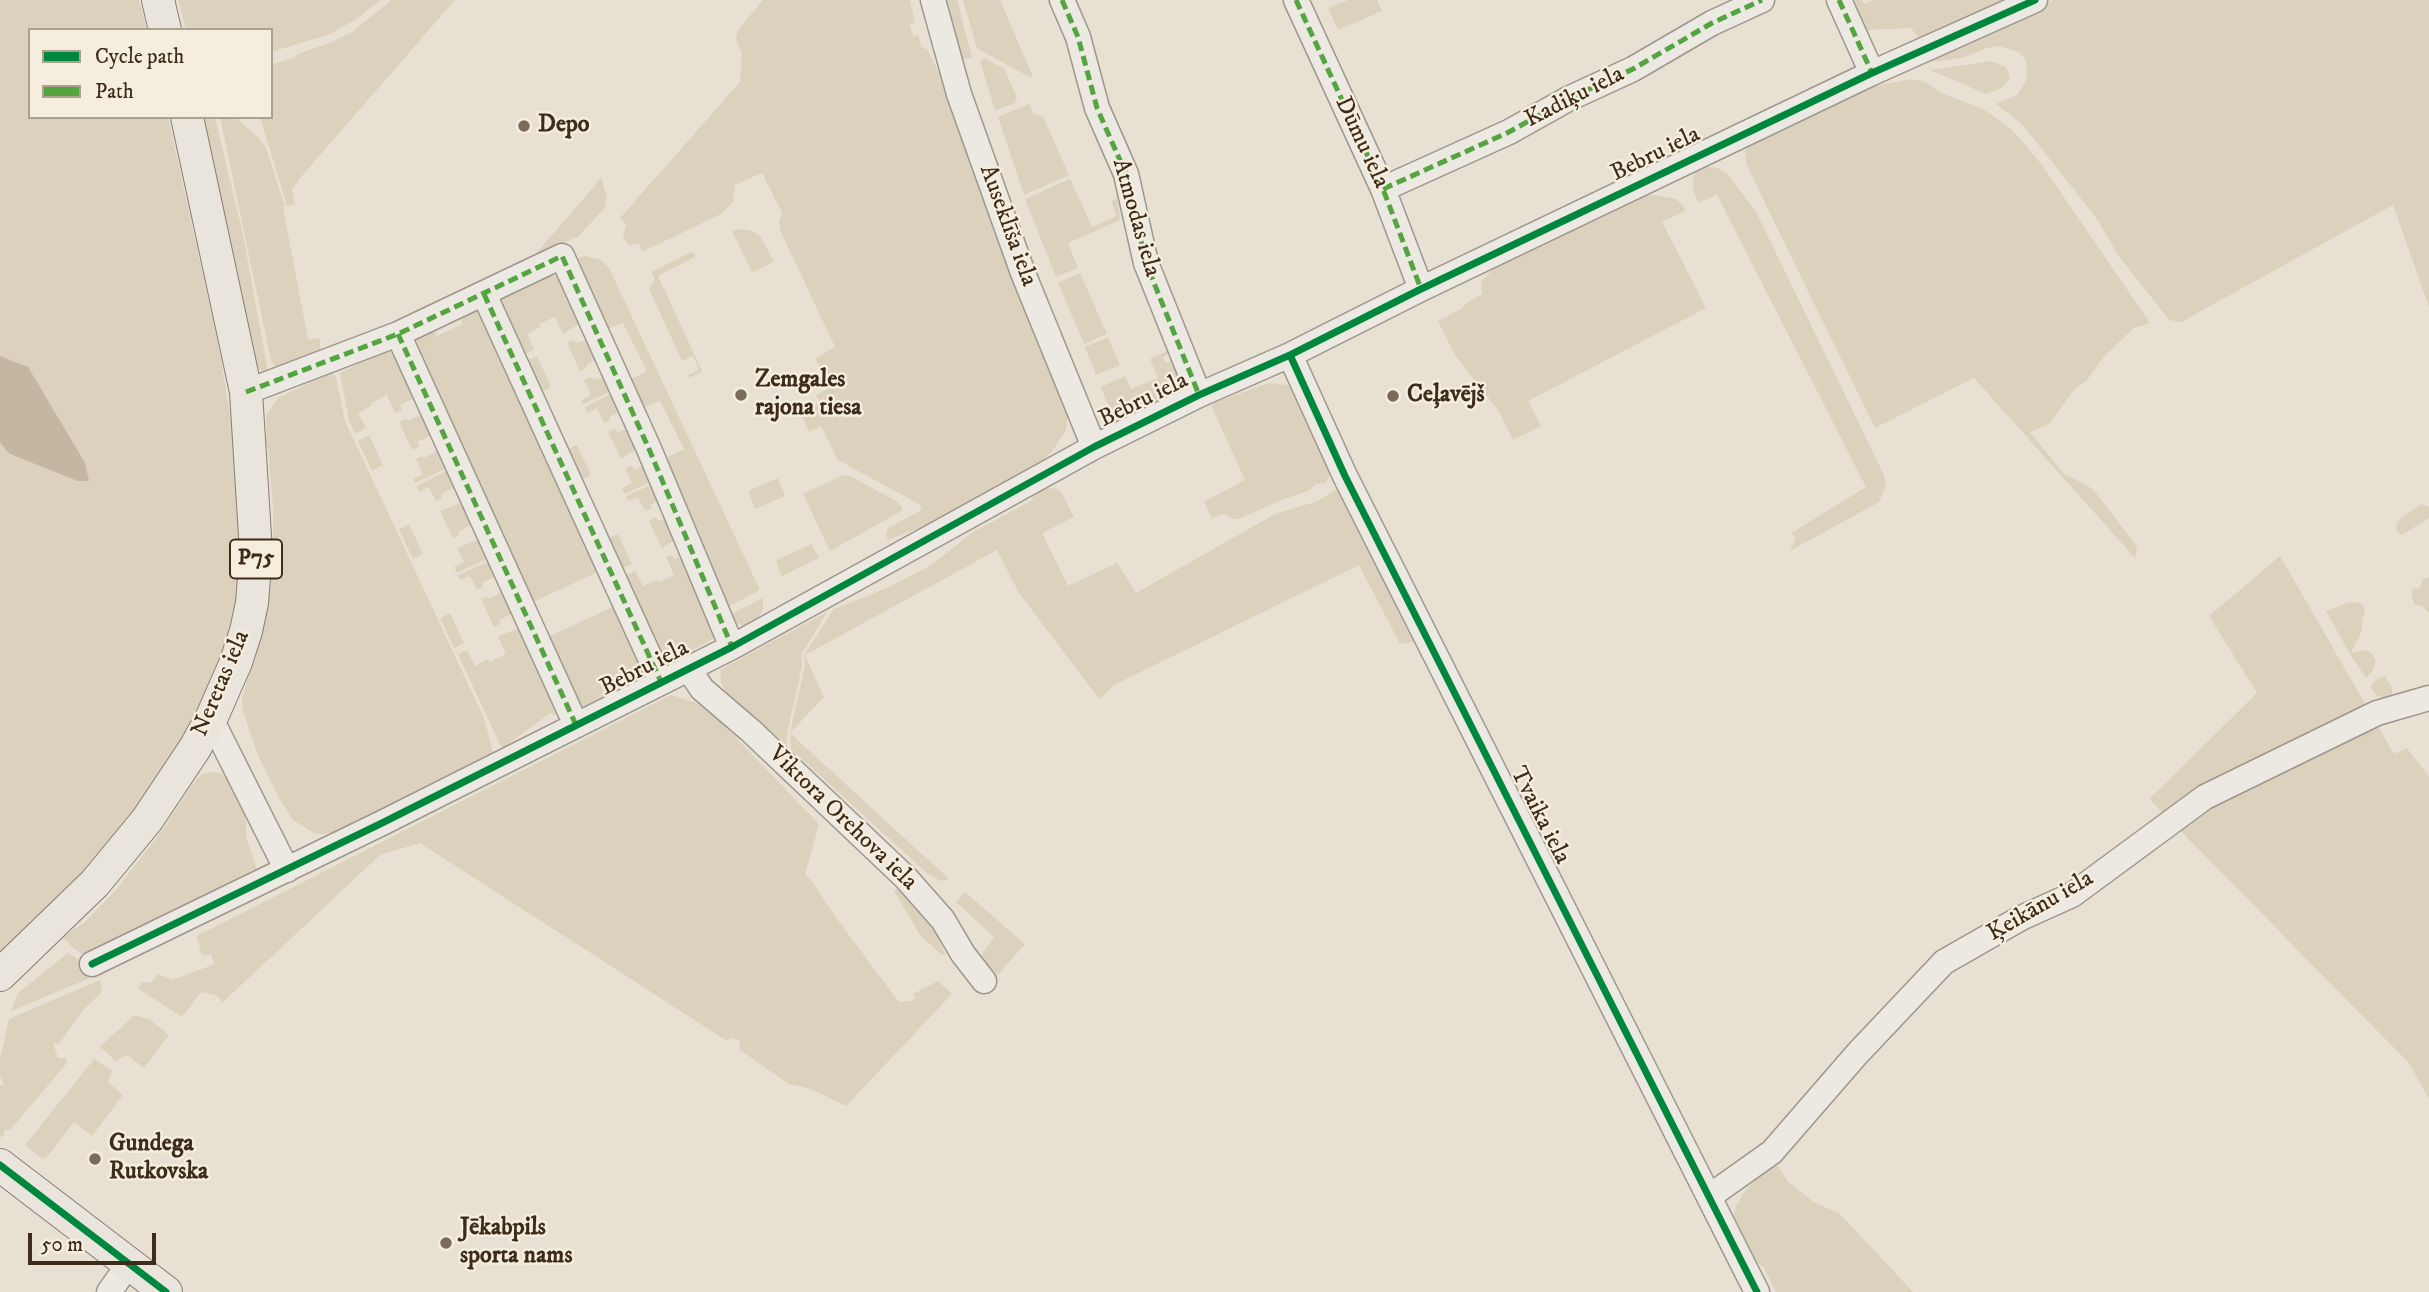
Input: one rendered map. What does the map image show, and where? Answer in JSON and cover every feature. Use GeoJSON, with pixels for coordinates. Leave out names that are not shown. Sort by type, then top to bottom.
{"type":"FeatureCollection","features":[{"type":"Feature","properties":{"kind":"main road"},"geometry":{"type":"LineString","coordinates":[[158,0],[165,28]]}},
{"type":"Feature","properties":{"kind":"main road","name":"Neretas iela"},"geometry":{"type":"LineString","coordinates":[[0,975],[95,883],[137,834],[177,776],[211,719],[236,662],[246,631],[255,578],[255,520],[246,391],[187,119]]}},
{"type":"Feature","properties":{"kind":"main road"},"geometry":{"type":"LineString","coordinates":[[0,1165],[166,1292]]}},
{"type":"Feature","properties":{"kind":"street","name":"Auseklīša iela"},"geometry":{"type":"LineString","coordinates":[[933,0],[959,94],[1023,273],[1094,447]]}},
{"type":"Feature","properties":{"kind":"street","name":"Atmodas iela"},"geometry":{"type":"LineString","coordinates":[[1062,0],[1078,37],[1097,108],[1126,174],[1146,263],[1199,395]]}},
{"type":"Feature","properties":{"kind":"street","name":"Dūmu iela"},"geometry":{"type":"LineString","coordinates":[[1296,0],[1383,189],[1421,289]]}},
{"type":"Feature","properties":{"kind":"street","name":"Kadiķu iela"},"geometry":{"type":"LineString","coordinates":[[1383,189],[1509,132],[1568,99],[1633,68],[1712,23],[1762,0]]}},
{"type":"Feature","properties":{"kind":"street"},"geometry":{"type":"LineString","coordinates":[[1839,0],[1872,73]]}},
{"type":"Feature","properties":{"kind":"street","name":"Bebru iela"},"geometry":{"type":"LineString","coordinates":[[92,964],[287,870],[732,647],[1094,447],[1872,73],[2035,0]]}},
{"type":"Feature","properties":{"kind":"street"},"geometry":{"type":"LineString","coordinates":[[246,391],[398,334],[562,256],[649,449],[732,647]]}},
{"type":"Feature","properties":{"kind":"street"},"geometry":{"type":"LineString","coordinates":[[484,294],[661,682]]}},
{"type":"Feature","properties":{"kind":"street"},"geometry":{"type":"LineString","coordinates":[[398,334],[576,725]]}},
{"type":"Feature","properties":{"kind":"street","name":"Tvaika iela"},"geometry":{"type":"LineString","coordinates":[[1290,355],[1345,476],[1757,1292]]}},
{"type":"Feature","properties":{"kind":"street","name":"Viktora Orehova iela"},"geometry":{"type":"LineString","coordinates":[[688,668],[702,689],[751,731],[906,878],[943,920],[963,954],[984,981]]}},
{"type":"Feature","properties":{"kind":"street","name":"Ķeikānu iela"},"geometry":{"type":"LineString","coordinates":[[1710,1196],[1772,1152],[1857,1054],[1944,962],[2021,919],[2072,895],[2205,797],[2377,713],[2429,698]]}},
{"type":"Feature","properties":{"kind":"street"},"geometry":{"type":"LineString","coordinates":[[211,719],[287,870]]}},
{"type":"Feature","properties":{"kind":"street"},"geometry":{"type":"LineString","coordinates":[[108,1292],[129,1264]]}},
{"type":"Feature","properties":{"kind":"shaded area"},"geometry":{"type":"Polygon","coordinates":[[[0,0],[139,0],[146,28],[28,28],[28,119],[168,119],[218,343],[236,451],[242,548],[240,587],[234,623],[214,681],[182,740],[135,813],[108,848],[0,960],[0,0]]]}},
{"type":"Feature","properties":{"kind":"shaded area"},"geometry":{"type":"Polygon","coordinates":[[[178,0],[381,0],[355,20],[330,34],[273,51],[273,28],[185,28],[178,0]]]}},
{"type":"Feature","properties":{"kind":"shaded area"},"geometry":{"type":"Polygon","coordinates":[[[392,0],[455,0],[300,178],[292,190],[295,204],[287,206],[261,119],[273,119],[273,64],[352,32],[392,0]]]}},
{"type":"Feature","properties":{"kind":"shaded area"},"geometry":{"type":"Polygon","coordinates":[[[763,0],[910,0],[915,23],[910,24],[913,36],[918,35],[921,47],[927,49],[949,93],[1068,415],[1066,430],[1051,453],[1035,466],[995,487],[948,517],[888,540],[888,528],[922,510],[919,504],[838,460],[821,426],[809,432],[800,412],[820,403],[816,395],[829,388],[815,358],[835,347],[780,230],[782,213],[762,173],[735,185],[733,202],[721,214],[642,252],[639,244],[629,245],[623,237],[626,224],[620,218],[740,82],[742,54],[736,39],[738,30],[763,0]]]}},
{"type":"Feature","properties":{"kind":"shaded area"},"geometry":{"type":"Polygon","coordinates":[[[945,0],[957,0],[972,58],[960,57],[945,0]]]}},
{"type":"Feature","properties":{"kind":"shaded area"},"geometry":{"type":"Polygon","coordinates":[[[963,0],[1000,0],[1033,77],[977,48],[963,0]]]}},
{"type":"Feature","properties":{"kind":"shaded area"},"geometry":{"type":"Polygon","coordinates":[[[1348,0],[1377,0],[1382,11],[1338,30],[1328,8],[1348,0]]]}},
{"type":"Feature","properties":{"kind":"shaded area"},"geometry":{"type":"Polygon","coordinates":[[[1854,0],[1862,0],[1864,4],[1874,0],[2005,0],[1919,39],[1911,28],[1867,30],[1854,0]]]}},
{"type":"Feature","properties":{"kind":"shaded area"},"geometry":{"type":"Polygon","coordinates":[[[2054,0],[2429,0],[2429,307],[2393,205],[2181,322],[2169,320],[2118,255],[2099,222],[2022,124],[1996,104],[2017,95],[2027,80],[2026,61],[2020,53],[2000,46],[1962,58],[1922,63],[1924,59],[2054,0]]]}},
{"type":"Feature","properties":{"kind":"shaded area"},"geometry":{"type":"Polygon","coordinates":[[[984,58],[1004,69],[1017,97],[1015,103],[995,110],[980,61],[984,58]]]}},
{"type":"Feature","properties":{"kind":"shaded area"},"geometry":{"type":"Polygon","coordinates":[[[1991,61],[2006,67],[2010,78],[2002,88],[1986,94],[1930,70],[1991,61]]]}},
{"type":"Feature","properties":{"kind":"shaded area"},"geometry":{"type":"Polygon","coordinates":[[[1912,79],[1923,81],[1944,94],[1983,109],[2016,134],[2042,165],[2150,323],[2134,328],[2105,355],[2087,380],[2073,391],[2049,424],[2030,432],[2063,473],[2093,489],[2137,547],[2135,558],[1974,378],[1875,428],[1761,195],[1746,162],[1747,146],[1864,88],[1912,79]]]}},
{"type":"Feature","properties":{"kind":"shaded area"},"geometry":{"type":"Polygon","coordinates":[[[1029,104],[1033,113],[1043,117],[1069,175],[1024,195],[998,117],[1029,104]]]}},
{"type":"Feature","properties":{"kind":"shaded area"},"geometry":{"type":"Polygon","coordinates":[[[197,119],[215,119],[243,235],[269,377],[256,365],[197,119]]]}},
{"type":"Feature","properties":{"kind":"shaded area"},"geometry":{"type":"Polygon","coordinates":[[[220,119],[237,119],[266,148],[285,206],[283,207],[308,340],[320,338],[320,351],[281,368],[271,361],[220,119]]]}},
{"type":"Feature","properties":{"kind":"shaded area"},"geometry":{"type":"Polygon","coordinates":[[[1705,166],[1728,174],[1756,212],[1884,475],[1886,485],[1879,502],[1790,551],[1796,538],[1791,533],[1866,487],[1717,195],[1698,203],[1693,190],[1693,179],[1695,172],[1705,166]]]}},
{"type":"Feature","properties":{"kind":"shaded area"},"geometry":{"type":"Polygon","coordinates":[[[601,178],[607,196],[605,207],[579,236],[534,256],[601,178]]]}},
{"type":"Feature","properties":{"kind":"shaded area"},"geometry":{"type":"Polygon","coordinates":[[[1070,179],[1092,227],[1117,216],[1111,201],[1117,198],[1120,220],[1068,243],[1078,268],[1056,277],[1025,199],[1070,179]]]}},
{"type":"Feature","properties":{"kind":"shaded area"},"geometry":{"type":"Polygon","coordinates":[[[1647,194],[1676,199],[1683,206],[1685,211],[1662,222],[1706,308],[1528,401],[1541,426],[1513,440],[1498,410],[1455,355],[1438,321],[1482,294],[1481,282],[1494,268],[1647,194]]]}},
{"type":"Feature","properties":{"kind":"shaded area"},"geometry":{"type":"Polygon","coordinates":[[[732,231],[753,231],[761,237],[774,262],[752,272],[732,231]]]}},
{"type":"Feature","properties":{"kind":"shaded area"},"geometry":{"type":"Polygon","coordinates":[[[691,252],[695,257],[658,276],[702,371],[690,378],[688,375],[699,370],[693,356],[682,361],[649,289],[655,278],[651,272],[691,252]]]}},
{"type":"Feature","properties":{"kind":"shaded area"},"geometry":{"type":"Polygon","coordinates":[[[584,256],[599,259],[609,268],[760,590],[724,609],[664,464],[670,456],[684,449],[660,401],[643,408],[631,379],[647,371],[623,323],[606,329],[574,260],[584,256]]]}},
{"type":"Feature","properties":{"kind":"shaded area"},"geometry":{"type":"Polygon","coordinates":[[[1080,273],[1107,334],[1084,344],[1058,283],[1080,273]]]}},
{"type":"Feature","properties":{"kind":"shaded area"},"geometry":{"type":"Polygon","coordinates":[[[548,275],[561,279],[581,323],[563,334],[555,317],[539,324],[540,327],[527,334],[534,350],[516,358],[493,301],[548,275]]]}},
{"type":"Feature","properties":{"kind":"shaded area"},"geometry":{"type":"Polygon","coordinates":[[[478,308],[604,569],[533,602],[414,344],[414,338],[434,329],[437,336],[463,324],[460,317],[478,308]]]}},
{"type":"Feature","properties":{"kind":"shaded area"},"geometry":{"type":"Polygon","coordinates":[[[1108,337],[1120,365],[1096,375],[1085,347],[1108,337]]]}},
{"type":"Feature","properties":{"kind":"shaded area"},"geometry":{"type":"Polygon","coordinates":[[[574,340],[576,343],[589,340],[598,359],[580,371],[567,343],[574,340]]]}},
{"type":"Feature","properties":{"kind":"shaded area"},"geometry":{"type":"Polygon","coordinates":[[[1169,350],[1170,353],[1163,357],[1166,363],[1173,360],[1185,388],[1116,424],[1101,387],[1125,376],[1131,389],[1158,378],[1150,359],[1169,350]]]}},
{"type":"Feature","properties":{"kind":"shaded area"},"geometry":{"type":"Polygon","coordinates":[[[385,351],[396,354],[417,397],[400,405],[402,410],[395,413],[387,395],[371,403],[371,406],[358,413],[366,428],[355,434],[349,420],[340,373],[385,351]]]}},
{"type":"Feature","properties":{"kind":"shaded area"},"geometry":{"type":"Polygon","coordinates":[[[0,356],[28,367],[85,463],[89,481],[78,481],[10,454],[0,443],[0,356]]]}},
{"type":"Feature","properties":{"kind":"shaded area"},"geometry":{"type":"Polygon","coordinates":[[[537,356],[551,387],[533,395],[519,365],[537,356]]]}},
{"type":"Feature","properties":{"kind":"shaded area"},"geometry":{"type":"Polygon","coordinates":[[[332,372],[336,377],[345,421],[484,718],[493,753],[342,831],[322,834],[314,833],[293,820],[280,800],[257,753],[242,708],[242,698],[260,638],[273,561],[273,507],[266,446],[266,415],[278,398],[332,372]]]}},
{"type":"Feature","properties":{"kind":"shaded area"},"geometry":{"type":"Polygon","coordinates":[[[591,377],[593,380],[606,377],[612,391],[583,404],[581,400],[591,395],[584,380],[591,377]]]}},
{"type":"Feature","properties":{"kind":"shaded area"},"geometry":{"type":"Polygon","coordinates":[[[1269,383],[1288,385],[1295,390],[1330,465],[1330,474],[1325,483],[1316,484],[1308,491],[1239,519],[1224,514],[1212,518],[1204,502],[1245,480],[1212,408],[1213,404],[1269,383]]]}},
{"type":"Feature","properties":{"kind":"shaded area"},"geometry":{"type":"Polygon","coordinates":[[[613,393],[621,411],[609,417],[610,420],[604,423],[597,408],[587,413],[585,407],[613,393]]]}},
{"type":"Feature","properties":{"kind":"shaded area"},"geometry":{"type":"Polygon","coordinates":[[[425,413],[434,434],[417,442],[419,447],[412,450],[399,422],[425,413]]]}},
{"type":"Feature","properties":{"kind":"shaded area"},"geometry":{"type":"Polygon","coordinates":[[[628,428],[638,448],[621,459],[608,432],[615,429],[617,433],[628,428]]]}},
{"type":"Feature","properties":{"kind":"shaded area"},"geometry":{"type":"Polygon","coordinates":[[[369,435],[383,465],[372,471],[358,441],[369,435]]]}},
{"type":"Feature","properties":{"kind":"shaded area"},"geometry":{"type":"Polygon","coordinates":[[[577,445],[591,475],[574,483],[560,453],[577,445]]]}},
{"type":"Feature","properties":{"kind":"shaded area"},"geometry":{"type":"Polygon","coordinates":[[[441,449],[449,467],[415,483],[413,479],[423,474],[416,459],[441,449]]]}},
{"type":"Feature","properties":{"kind":"shaded area"},"geometry":{"type":"Polygon","coordinates":[[[645,465],[652,481],[625,494],[622,488],[632,483],[625,469],[632,466],[634,470],[645,465]]]}},
{"type":"Feature","properties":{"kind":"shaded area"},"geometry":{"type":"Polygon","coordinates":[[[451,469],[458,486],[441,494],[442,499],[436,501],[429,487],[419,492],[416,486],[451,469]]]}},
{"type":"Feature","properties":{"kind":"shaded area"},"geometry":{"type":"Polygon","coordinates":[[[843,475],[850,476],[898,502],[903,510],[830,551],[803,494],[843,475]]]}},
{"type":"Feature","properties":{"kind":"shaded area"},"geometry":{"type":"Polygon","coordinates":[[[778,478],[785,496],[755,508],[748,491],[778,478]]]}},
{"type":"Feature","properties":{"kind":"shaded area"},"geometry":{"type":"Polygon","coordinates":[[[653,484],[661,500],[650,505],[652,508],[645,511],[638,497],[628,501],[626,496],[653,484]]]}},
{"type":"Feature","properties":{"kind":"shaded area"},"geometry":{"type":"Polygon","coordinates":[[[1048,488],[1061,492],[1074,517],[1042,533],[1068,586],[1117,563],[1136,593],[1275,514],[1318,501],[1339,490],[1413,642],[1400,644],[1359,565],[1114,685],[1099,699],[1019,593],[997,550],[805,655],[824,697],[790,733],[805,665],[804,655],[834,609],[889,587],[933,564],[973,532],[1033,500],[1031,494],[1048,488]]]}},
{"type":"Feature","properties":{"kind":"shaded area"},"geometry":{"type":"Polygon","coordinates":[[[465,501],[475,523],[458,532],[459,536],[453,538],[440,511],[465,501]]]}},
{"type":"Feature","properties":{"kind":"shaded area"},"geometry":{"type":"Polygon","coordinates":[[[2421,504],[2429,507],[2429,518],[2402,535],[2397,531],[2399,520],[2421,504]]]}},
{"type":"Feature","properties":{"kind":"shaded area"},"geometry":{"type":"Polygon","coordinates":[[[656,517],[658,521],[669,518],[678,538],[662,548],[649,521],[656,517]]]}},
{"type":"Feature","properties":{"kind":"shaded area"},"geometry":{"type":"Polygon","coordinates":[[[409,524],[423,554],[413,559],[399,529],[409,524]]]}},
{"type":"Feature","properties":{"kind":"shaded area"},"geometry":{"type":"Polygon","coordinates":[[[618,534],[632,564],[615,572],[601,542],[618,534]]]}},
{"type":"Feature","properties":{"kind":"shaded area"},"geometry":{"type":"Polygon","coordinates":[[[482,538],[491,557],[457,573],[454,567],[464,562],[457,548],[482,538]]]}},
{"type":"Feature","properties":{"kind":"shaded area"},"geometry":{"type":"Polygon","coordinates":[[[811,544],[819,558],[782,576],[777,560],[811,544]]]}},
{"type":"Feature","properties":{"kind":"shaded area"},"geometry":{"type":"Polygon","coordinates":[[[672,555],[674,559],[682,557],[715,638],[660,667],[618,579],[635,571],[643,586],[657,580],[658,583],[674,575],[666,557],[672,555]]]}},
{"type":"Feature","properties":{"kind":"shaded area"},"geometry":{"type":"Polygon","coordinates":[[[2280,556],[2394,754],[2407,748],[2429,777],[2429,1099],[2409,1063],[2149,799],[2257,693],[2209,616],[2280,556]]]}},
{"type":"Feature","properties":{"kind":"shaded area"},"geometry":{"type":"Polygon","coordinates":[[[492,560],[499,575],[482,583],[483,587],[477,590],[470,576],[460,580],[458,575],[492,560]]]}},
{"type":"Feature","properties":{"kind":"shaded area"},"geometry":{"type":"Polygon","coordinates":[[[2429,577],[2429,613],[2422,606],[2415,605],[2411,595],[2413,589],[2420,588],[2423,579],[2429,577]]]}},
{"type":"Feature","properties":{"kind":"shaded area"},"geometry":{"type":"Polygon","coordinates":[[[506,590],[516,612],[499,620],[500,624],[494,627],[481,599],[489,599],[506,590]]]}},
{"type":"Feature","properties":{"kind":"shaded area"},"geometry":{"type":"Polygon","coordinates":[[[763,598],[763,609],[757,620],[744,626],[733,622],[728,616],[763,598]]]}},
{"type":"Feature","properties":{"kind":"shaded area"},"geometry":{"type":"Polygon","coordinates":[[[2356,602],[2363,605],[2365,614],[2362,631],[2351,653],[2366,650],[2376,661],[2372,672],[2366,678],[2350,654],[2326,611],[2356,602]]]}},
{"type":"Feature","properties":{"kind":"shaded area"},"geometry":{"type":"Polygon","coordinates":[[[619,604],[650,672],[577,710],[546,638],[619,604]]]}},
{"type":"Feature","properties":{"kind":"shaded area"},"geometry":{"type":"Polygon","coordinates":[[[827,612],[801,655],[802,666],[787,745],[725,691],[720,670],[827,612]]]}},
{"type":"Feature","properties":{"kind":"shaded area"},"geometry":{"type":"Polygon","coordinates":[[[450,613],[464,643],[454,648],[440,618],[450,613]]]}},
{"type":"Feature","properties":{"kind":"shaded area"},"geometry":{"type":"Polygon","coordinates":[[[520,628],[553,696],[556,713],[555,716],[550,713],[502,749],[458,654],[467,650],[475,666],[488,659],[490,662],[506,654],[498,636],[520,628]]]}},
{"type":"Feature","properties":{"kind":"shaded area"},"geometry":{"type":"Polygon","coordinates":[[[2385,676],[2392,688],[2392,701],[2376,695],[2370,687],[2377,679],[2385,676]]]}},
{"type":"Feature","properties":{"kind":"shaded area"},"geometry":{"type":"Polygon","coordinates":[[[671,695],[696,703],[711,712],[819,824],[805,875],[899,1002],[911,1001],[915,998],[913,994],[938,981],[952,994],[846,1106],[811,1089],[789,1084],[740,1050],[739,1040],[731,1038],[727,1041],[420,843],[380,855],[221,1004],[221,1000],[215,995],[201,992],[182,1017],[139,989],[141,982],[151,983],[158,974],[172,980],[215,964],[211,954],[205,956],[201,953],[197,936],[671,695]]]}},
{"type":"Feature","properties":{"kind":"shaded area"},"geometry":{"type":"Polygon","coordinates":[[[790,733],[949,879],[940,881],[929,875],[791,749],[790,733]]]}},
{"type":"Feature","properties":{"kind":"shaded area"},"geometry":{"type":"Polygon","coordinates":[[[211,772],[222,774],[232,781],[237,790],[246,820],[246,837],[257,869],[251,875],[88,958],[72,947],[63,937],[84,923],[115,891],[164,828],[192,785],[201,775],[211,772]]]}},
{"type":"Feature","properties":{"kind":"shaded area"},"geometry":{"type":"Polygon","coordinates":[[[901,886],[933,926],[945,954],[942,955],[920,935],[894,891],[901,886]]]}},
{"type":"Feature","properties":{"kind":"shaded area"},"geometry":{"type":"Polygon","coordinates":[[[965,892],[1025,944],[997,976],[978,960],[994,937],[956,902],[965,892]]]}},
{"type":"Feature","properties":{"kind":"shaded area"},"geometry":{"type":"Polygon","coordinates":[[[68,953],[84,963],[90,978],[11,1011],[18,993],[68,953]]]}},
{"type":"Feature","properties":{"kind":"shaded area"},"geometry":{"type":"Polygon","coordinates":[[[100,980],[102,992],[82,1011],[59,1044],[53,1043],[58,1058],[66,1058],[67,1063],[10,1130],[4,1130],[4,1135],[0,1138],[0,1085],[4,1085],[0,1076],[0,1060],[9,1019],[100,980]]]}},
{"type":"Feature","properties":{"kind":"shaded area"},"geometry":{"type":"Polygon","coordinates":[[[134,1015],[149,1019],[169,1035],[144,1068],[127,1055],[116,1061],[100,1047],[134,1015]]]}},
{"type":"Feature","properties":{"kind":"shaded area"},"geometry":{"type":"Polygon","coordinates":[[[94,1059],[112,1070],[108,1082],[123,1095],[92,1136],[74,1122],[49,1155],[41,1158],[25,1145],[94,1059]]]}},
{"type":"Feature","properties":{"kind":"shaded area"},"geometry":{"type":"Polygon","coordinates":[[[1774,1165],[1778,1166],[1788,1182],[1814,1202],[1840,1214],[1913,1292],[1776,1292],[1764,1268],[1741,1248],[1733,1221],[1736,1206],[1744,1193],[1759,1174],[1774,1165]]]}},
{"type":"Feature","properties":{"kind":"marked path"},"geometry":{"type":"LineString","coordinates":[[1062,0],[1078,37],[1097,108],[1126,174],[1146,263],[1199,395]]}},
{"type":"Feature","properties":{"kind":"marked path"},"geometry":{"type":"LineString","coordinates":[[1296,0],[1383,189],[1421,289]]}},
{"type":"Feature","properties":{"kind":"marked path"},"geometry":{"type":"LineString","coordinates":[[1383,189],[1509,132],[1568,99],[1633,69],[1712,23],[1762,0]]}},
{"type":"Feature","properties":{"kind":"marked path"},"geometry":{"type":"LineString","coordinates":[[1839,0],[1872,73]]}},
{"type":"Feature","properties":{"kind":"marked path"},"geometry":{"type":"LineString","coordinates":[[246,392],[398,334],[562,256],[649,449],[732,647]]}},
{"type":"Feature","properties":{"kind":"marked path"},"geometry":{"type":"LineString","coordinates":[[484,294],[661,682]]}},
{"type":"Feature","properties":{"kind":"marked path"},"geometry":{"type":"LineString","coordinates":[[398,334],[576,725]]}},
{"type":"Feature","properties":{"kind":"cycle path"},"geometry":{"type":"LineString","coordinates":[[92,964],[382,823],[732,647],[1094,447],[1872,73],[2035,0]]}},
{"type":"Feature","properties":{"kind":"cycle path"},"geometry":{"type":"LineString","coordinates":[[1290,355],[1345,476],[1757,1292]]}},
{"type":"Feature","properties":{"kind":"cycle path"},"geometry":{"type":"LineString","coordinates":[[0,1165],[166,1292]]}},
{"type":"Feature","properties":{"kind":"place","name":"Depo"},"geometry":{"type":"Point","coordinates":[524,126]}},
{"type":"Feature","properties":{"kind":"place","name":"Zemgales rajona tiesa"},"geometry":{"type":"Point","coordinates":[741,395]}},
{"type":"Feature","properties":{"kind":"place","name":"Ceļavējš"},"geometry":{"type":"Point","coordinates":[1393,396]}},
{"type":"Feature","properties":{"kind":"place","name":"Gundega Rutkovska"},"geometry":{"type":"Point","coordinates":[95,1159]}},
{"type":"Feature","properties":{"kind":"place","name":"Jēkabpils sporta nams"},"geometry":{"type":"Point","coordinates":[446,1243]}}]}
